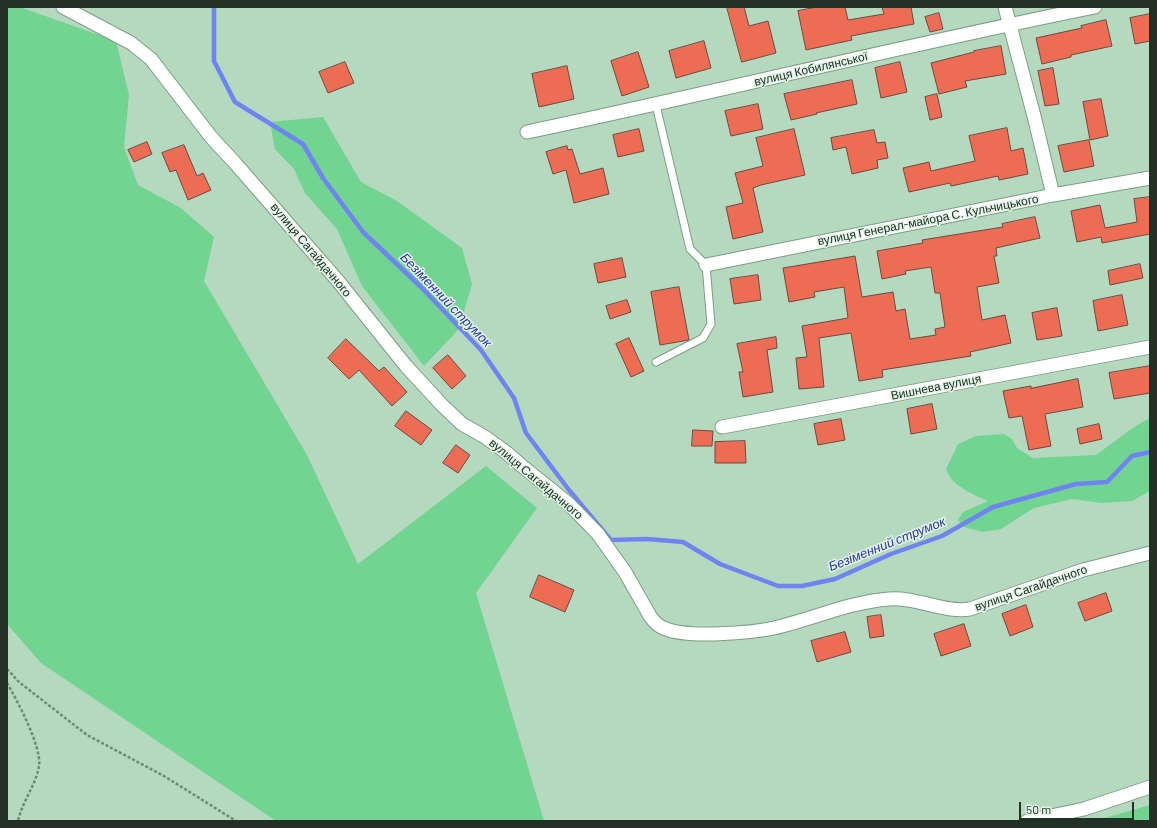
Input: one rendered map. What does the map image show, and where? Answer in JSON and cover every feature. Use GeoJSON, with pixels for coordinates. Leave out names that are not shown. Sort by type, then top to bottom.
{"type":"FeatureCollection","features":[{"type":"Feature","properties":{"kind":"street","name":"вулиця Сагайдачного"},"geometry":{"type":"LineString","coordinates":[[63,7],[131,43],[151,59],[211,136],[338,281],[406,366],[462,424],[490,440],[507,453],[568,503],[584,519],[613,553],[654,622],[664,629],[693,633],[754,631],[790,624],[846,607],[888,599],[912,599],[959,610],[970,609],[1083,570],[1150,553]]}},
{"type":"Feature","properties":{"kind":"street"},"geometry":{"type":"LineString","coordinates":[[1005,7],[1053,195]]}},
{"type":"Feature","properties":{"kind":"street","name":"вулиця Кобилянської"},"geometry":{"type":"LineString","coordinates":[[527,132],[656,105],[1009,24],[1095,7]]}},
{"type":"Feature","properties":{"kind":"street","name":"вулиця Генерал-майора С. Кульчицького"},"geometry":{"type":"LineString","coordinates":[[706,265],[1053,195],[1150,178]]}},
{"type":"Feature","properties":{"kind":"street","name":"Вишнева вулиця"},"geometry":{"type":"LineString","coordinates":[[722,427],[1150,347]]}},
{"type":"Feature","properties":{"kind":"street"},"geometry":{"type":"LineString","coordinates":[[1027,821],[1084,809],[1150,787]]}},
{"type":"Feature","properties":{"kind":"lane"},"geometry":{"type":"LineString","coordinates":[[656,105],[690,249],[706,265],[711,324],[703,338],[656,362]]}},
{"type":"Feature","properties":{"kind":"path"},"geometry":{"type":"LineString","coordinates":[[7,669],[19,682],[87,735],[164,776],[236,821]]}},
{"type":"Feature","properties":{"kind":"path"},"geometry":{"type":"LineString","coordinates":[[7,683],[19,705],[36,745],[39,765],[18,821]]}},
{"type":"Feature","properties":{"kind":"green space"},"geometry":{"type":"Polygon","coordinates":[[[7,7],[20,7],[116,41],[129,95],[124,147],[138,185],[181,208],[214,237],[204,281],[307,455],[358,564],[486,466],[537,508],[476,593],[544,821],[276,821],[41,663],[7,624],[7,7]]]}},
{"type":"Feature","properties":{"kind":"green space"},"geometry":{"type":"Polygon","coordinates":[[[323,117],[361,182],[397,201],[462,248],[472,284],[459,329],[424,366],[362,286],[337,229],[305,193],[294,169],[275,149],[270,122],[323,117]]]}},
{"type":"Feature","properties":{"kind":"green space"},"geometry":{"type":"Polygon","coordinates":[[[1150,418],[1150,491],[1132,501],[1101,503],[1072,499],[1034,508],[1001,529],[983,532],[964,527],[958,520],[963,512],[988,501],[963,489],[949,475],[946,469],[958,444],[976,436],[1004,434],[1012,439],[1017,448],[1033,458],[1096,455],[1134,427],[1150,418]]]}},
{"type":"Feature","properties":{"kind":"green space"},"geometry":{"type":"Polygon","coordinates":[[[1150,805],[1150,821],[1094,821],[1150,805]]]}},
{"type":"Feature","properties":{"kind":"building"},"geometry":{"type":"Polygon","coordinates":[[[727,7],[744,7],[749,26],[768,21],[776,53],[742,62],[727,7]]]}},
{"type":"Feature","properties":{"kind":"building"},"geometry":{"type":"Polygon","coordinates":[[[817,7],[845,7],[848,20],[884,14],[882,7],[911,7],[914,24],[851,36],[852,40],[806,50],[798,11],[817,7]]]}},
{"type":"Feature","properties":{"kind":"building"},"geometry":{"type":"Polygon","coordinates":[[[939,13],[943,29],[930,32],[925,17],[939,13]]]}},
{"type":"Feature","properties":{"kind":"building"},"geometry":{"type":"Polygon","coordinates":[[[1150,14],[1150,41],[1135,44],[1130,18],[1150,14]]]}},
{"type":"Feature","properties":{"kind":"building"},"geometry":{"type":"Polygon","coordinates":[[[1106,20],[1112,46],[1071,55],[1071,57],[1042,64],[1036,38],[1082,28],[1081,26],[1106,20]]]}},
{"type":"Feature","properties":{"kind":"building"},"geometry":{"type":"Polygon","coordinates":[[[704,41],[711,68],[676,78],[669,51],[704,41]]]}},
{"type":"Feature","properties":{"kind":"building"},"geometry":{"type":"Polygon","coordinates":[[[1001,46],[1006,74],[965,81],[967,87],[939,94],[931,63],[974,51],[1001,46]]]}},
{"type":"Feature","properties":{"kind":"building"},"geometry":{"type":"Polygon","coordinates":[[[638,52],[649,87],[622,96],[611,61],[638,52]]]}},
{"type":"Feature","properties":{"kind":"building"},"geometry":{"type":"Polygon","coordinates":[[[345,62],[354,83],[328,93],[319,72],[345,62]]]}},
{"type":"Feature","properties":{"kind":"building"},"geometry":{"type":"Polygon","coordinates":[[[900,62],[907,92],[881,98],[875,68],[900,62]]]}},
{"type":"Feature","properties":{"kind":"building"},"geometry":{"type":"Polygon","coordinates":[[[567,66],[574,99],[539,107],[532,74],[567,66]]]}},
{"type":"Feature","properties":{"kind":"building"},"geometry":{"type":"Polygon","coordinates":[[[1053,68],[1059,104],[1045,106],[1038,71],[1053,68]]]}},
{"type":"Feature","properties":{"kind":"building"},"geometry":{"type":"Polygon","coordinates":[[[852,80],[857,104],[791,120],[784,94],[852,80]]]}},
{"type":"Feature","properties":{"kind":"building"},"geometry":{"type":"Polygon","coordinates":[[[937,94],[942,117],[930,120],[925,97],[937,94]]]}},
{"type":"Feature","properties":{"kind":"building"},"geometry":{"type":"Polygon","coordinates":[[[1101,99],[1108,136],[1090,140],[1083,102],[1101,99]]]}},
{"type":"Feature","properties":{"kind":"building"},"geometry":{"type":"Polygon","coordinates":[[[758,104],[763,129],[731,136],[725,111],[758,104]]]}},
{"type":"Feature","properties":{"kind":"building"},"geometry":{"type":"Polygon","coordinates":[[[1007,128],[1011,151],[1023,148],[1028,174],[999,180],[998,176],[951,186],[950,183],[909,192],[903,168],[929,162],[931,171],[975,161],[969,136],[1007,128]]]}},
{"type":"Feature","properties":{"kind":"building"},"geometry":{"type":"Polygon","coordinates":[[[639,129],[644,151],[618,157],[613,135],[639,129]]]}},
{"type":"Feature","properties":{"kind":"building"},"geometry":{"type":"Polygon","coordinates":[[[794,129],[805,175],[753,188],[763,232],[733,239],[726,207],[743,203],[735,173],[763,166],[756,138],[794,129]]]}},
{"type":"Feature","properties":{"kind":"building"},"geometry":{"type":"Polygon","coordinates":[[[874,130],[877,143],[885,142],[888,158],[877,160],[878,168],[852,174],[846,147],[833,150],[831,138],[874,130]]]}},
{"type":"Feature","properties":{"kind":"building"},"geometry":{"type":"Polygon","coordinates":[[[1089,140],[1094,166],[1064,172],[1058,146],[1089,140]]]}},
{"type":"Feature","properties":{"kind":"building"},"geometry":{"type":"Polygon","coordinates":[[[147,142],[152,154],[134,162],[128,150],[147,142]]]}},
{"type":"Feature","properties":{"kind":"building"},"geometry":{"type":"Polygon","coordinates":[[[184,145],[197,176],[203,173],[211,190],[188,200],[176,170],[170,172],[162,153],[184,145]]]}},
{"type":"Feature","properties":{"kind":"building"},"geometry":{"type":"Polygon","coordinates":[[[567,146],[568,150],[572,149],[580,174],[603,168],[609,194],[574,203],[566,170],[553,174],[546,152],[567,146]]]}},
{"type":"Feature","properties":{"kind":"building"},"geometry":{"type":"Polygon","coordinates":[[[1150,197],[1150,234],[1102,243],[1101,237],[1077,242],[1071,211],[1100,205],[1105,228],[1137,222],[1134,199],[1150,197]]]}},
{"type":"Feature","properties":{"kind":"building"},"geometry":{"type":"Polygon","coordinates":[[[1035,217],[1040,238],[996,248],[997,256],[994,256],[999,283],[977,287],[982,320],[1005,315],[1011,343],[970,352],[971,356],[882,370],[883,377],[859,381],[851,333],[819,338],[824,387],[799,389],[796,358],[807,357],[802,326],[848,318],[844,287],[814,292],[815,297],[789,302],[783,268],[855,256],[862,297],[893,292],[896,311],[905,309],[910,339],[936,335],[935,329],[945,327],[940,293],[935,293],[931,267],[905,271],[906,274],[882,279],[877,251],[923,243],[922,240],[1003,227],[1002,224],[1035,217]]]}},
{"type":"Feature","properties":{"kind":"building"},"geometry":{"type":"Polygon","coordinates":[[[622,258],[626,277],[598,283],[594,264],[622,258]]]}},
{"type":"Feature","properties":{"kind":"building"},"geometry":{"type":"Polygon","coordinates":[[[1140,264],[1143,278],[1110,285],[1108,271],[1140,264]]]}},
{"type":"Feature","properties":{"kind":"building"},"geometry":{"type":"Polygon","coordinates":[[[758,275],[761,300],[734,304],[730,279],[758,275]]]}},
{"type":"Feature","properties":{"kind":"building"},"geometry":{"type":"Polygon","coordinates":[[[679,287],[689,340],[660,345],[651,292],[679,287]]]}},
{"type":"Feature","properties":{"kind":"building"},"geometry":{"type":"Polygon","coordinates":[[[1122,295],[1128,325],[1098,331],[1093,301],[1122,295]]]}},
{"type":"Feature","properties":{"kind":"building"},"geometry":{"type":"Polygon","coordinates":[[[627,300],[631,312],[610,319],[606,306],[627,300]]]}},
{"type":"Feature","properties":{"kind":"building"},"geometry":{"type":"Polygon","coordinates":[[[1057,308],[1062,336],[1037,340],[1032,313],[1057,308]]]}},
{"type":"Feature","properties":{"kind":"building"},"geometry":{"type":"Polygon","coordinates":[[[776,337],[777,348],[767,350],[773,392],[743,397],[739,372],[743,372],[737,344],[776,337]]]}},
{"type":"Feature","properties":{"kind":"building"},"geometry":{"type":"Polygon","coordinates":[[[629,338],[644,371],[631,377],[616,344],[629,338]]]}},
{"type":"Feature","properties":{"kind":"building"},"geometry":{"type":"Polygon","coordinates":[[[346,339],[379,371],[384,367],[407,392],[392,406],[359,370],[349,379],[328,358],[346,339]]]}},
{"type":"Feature","properties":{"kind":"building"},"geometry":{"type":"Polygon","coordinates":[[[448,355],[466,376],[452,389],[433,368],[448,355]]]}},
{"type":"Feature","properties":{"kind":"building"},"geometry":{"type":"Polygon","coordinates":[[[1150,366],[1150,393],[1114,399],[1109,373],[1150,366]]]}},
{"type":"Feature","properties":{"kind":"building"},"geometry":{"type":"Polygon","coordinates":[[[1078,379],[1083,407],[1045,414],[1051,446],[1029,450],[1022,416],[1009,418],[1003,391],[1031,386],[1031,388],[1078,379]]]}},
{"type":"Feature","properties":{"kind":"building"},"geometry":{"type":"Polygon","coordinates":[[[932,404],[937,429],[911,434],[907,409],[932,404]]]}},
{"type":"Feature","properties":{"kind":"building"},"geometry":{"type":"Polygon","coordinates":[[[406,411],[432,430],[421,445],[395,426],[406,411]]]}},
{"type":"Feature","properties":{"kind":"building"},"geometry":{"type":"Polygon","coordinates":[[[841,419],[845,440],[818,445],[814,424],[841,419]]]}},
{"type":"Feature","properties":{"kind":"building"},"geometry":{"type":"Polygon","coordinates":[[[1099,424],[1102,439],[1080,444],[1077,429],[1099,424]]]}},
{"type":"Feature","properties":{"kind":"building"},"geometry":{"type":"Polygon","coordinates":[[[693,430],[713,431],[712,446],[692,446],[693,430]]]}},
{"type":"Feature","properties":{"kind":"building"},"geometry":{"type":"Polygon","coordinates":[[[745,441],[746,463],[715,463],[715,442],[745,441]]]}},
{"type":"Feature","properties":{"kind":"building"},"geometry":{"type":"Polygon","coordinates":[[[456,445],[470,455],[458,473],[443,463],[456,445]]]}},
{"type":"Feature","properties":{"kind":"building"},"geometry":{"type":"Polygon","coordinates":[[[539,575],[574,590],[565,612],[530,597],[539,575]]]}},
{"type":"Feature","properties":{"kind":"building"},"geometry":{"type":"Polygon","coordinates":[[[1106,593],[1112,611],[1085,621],[1078,603],[1106,593]]]}},
{"type":"Feature","properties":{"kind":"building"},"geometry":{"type":"Polygon","coordinates":[[[1026,605],[1033,627],[1010,636],[1002,614],[1026,605]]]}},
{"type":"Feature","properties":{"kind":"building"},"geometry":{"type":"Polygon","coordinates":[[[881,615],[884,636],[870,638],[867,617],[881,615]]]}},
{"type":"Feature","properties":{"kind":"building"},"geometry":{"type":"Polygon","coordinates":[[[964,624],[971,646],[941,656],[934,634],[964,624]]]}},
{"type":"Feature","properties":{"kind":"building"},"geometry":{"type":"Polygon","coordinates":[[[845,632],[851,652],[817,662],[811,641],[845,632]]]}},
{"type":"Feature","properties":{"kind":"waterway","name":"Безіменний струмок"},"geometry":{"type":"LineString","coordinates":[[214,7],[214,61],[235,102],[303,144],[323,178],[363,232],[421,287],[481,350],[514,398],[526,433],[569,490],[611,540],[647,539],[683,542],[720,564],[778,586],[802,586],[835,579],[891,554],[942,536],[993,507],[1076,484],[1107,482],[1132,456],[1150,452]]}}]}
